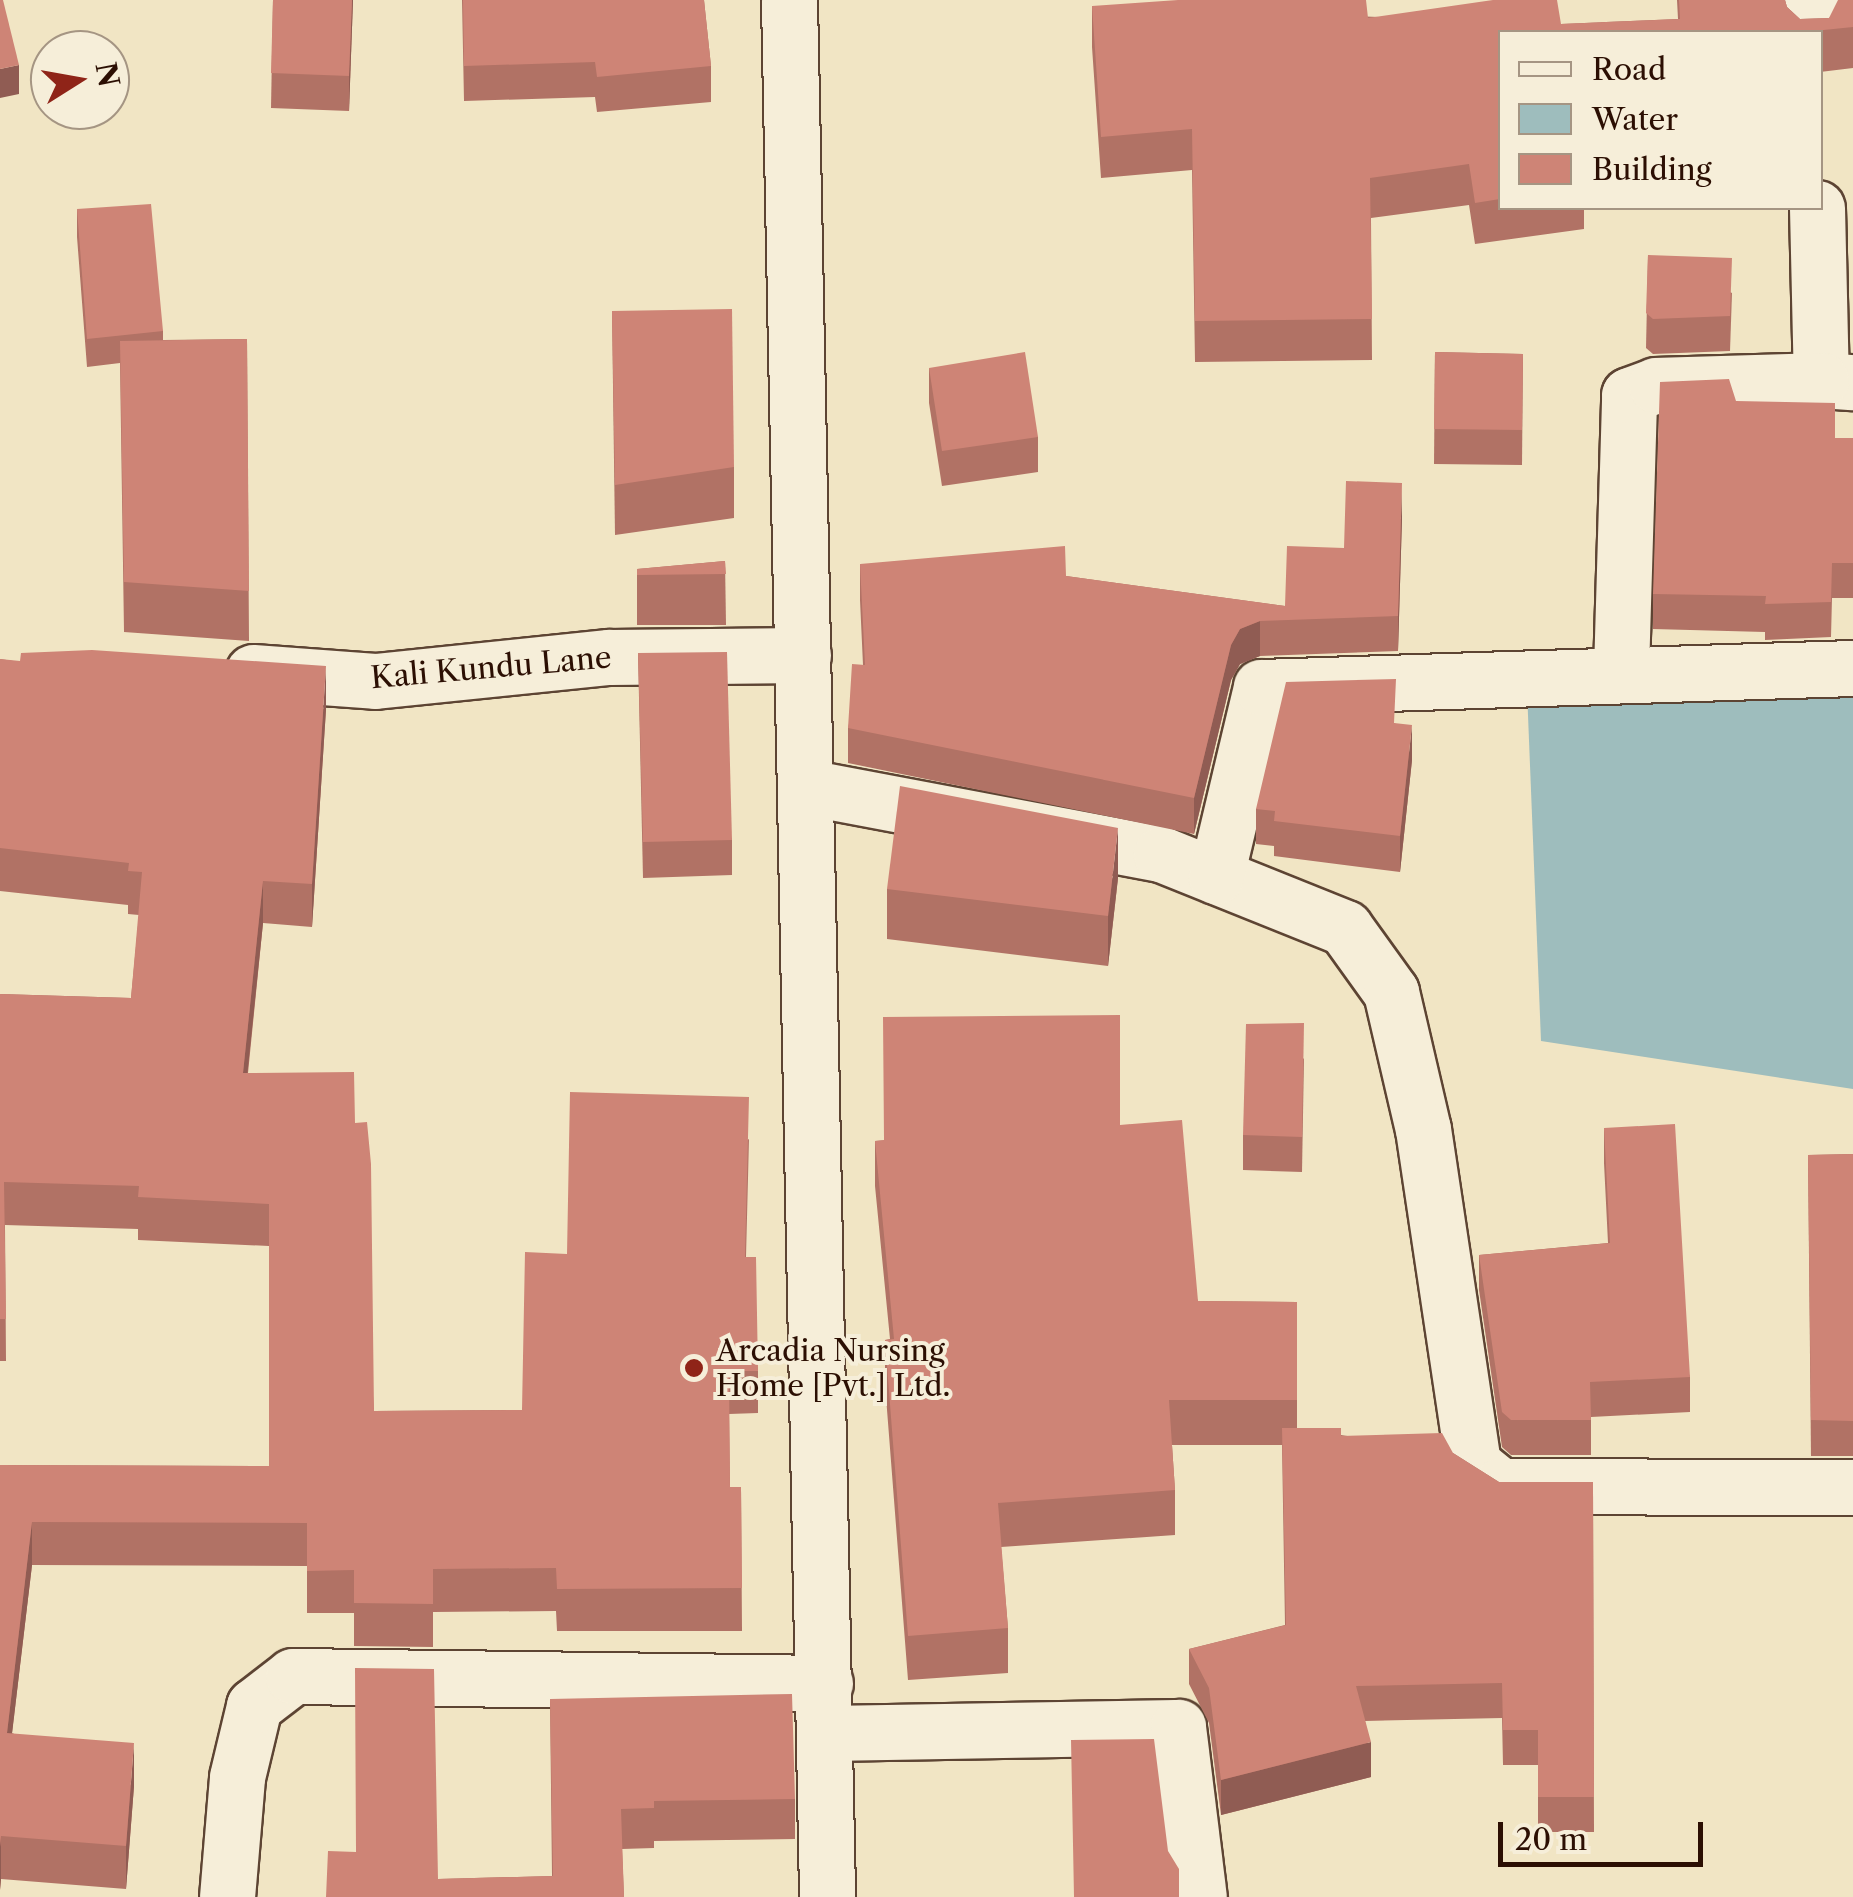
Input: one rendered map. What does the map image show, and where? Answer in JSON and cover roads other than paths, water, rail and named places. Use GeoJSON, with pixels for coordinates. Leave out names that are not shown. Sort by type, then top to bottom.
{"type":"FeatureCollection","features":[{"type":"Feature","properties":{"kind":"street"},"geometry":{"type":"LineString","coordinates":[[789,0],[827,1897]]}},
{"type":"Feature","properties":{"kind":"street"},"geometry":{"type":"LineString","coordinates":[[1812,0],[1813,30]]}},
{"type":"Feature","properties":{"kind":"street"},"geometry":{"type":"LineString","coordinates":[[1621,671],[1629,395],[1656,386],[1837,381],[1818,210]]}},
{"type":"Feature","properties":{"kind":"street","name":"Kali Kundu Lane"},"geometry":{"type":"LineString","coordinates":[[205,669],[375,681],[608,657],[803,655]]}},
{"type":"Feature","properties":{"kind":"street"},"geometry":{"type":"LineString","coordinates":[[1216,876],[1261,688],[1621,671],[1853,668]]}},
{"type":"Feature","properties":{"kind":"street"},"geometry":{"type":"LineString","coordinates":[[806,787],[1161,854],[1345,928],[1391,992],[1423,1129],[1473,1464],[1500,1486],[1853,1487]]}},
{"type":"Feature","properties":{"kind":"street"},"geometry":{"type":"LineString","coordinates":[[227,1897],[237,1776],[254,1706],[293,1676],[1178,1727],[1199,1897]]}},
{"type":"Feature","properties":{"kind":"water"},"geometry":{"type":"Polygon","coordinates":[[[1853,674],[1853,1089],[1541,1041],[1527,690],[1853,674]]]}},
{"type":"Feature","properties":{"kind":"place","name":"Arcadia Nursing Home [Pvt.] Ltd."},"geometry":{"type":"Point","coordinates":[694,1368]}}]}
